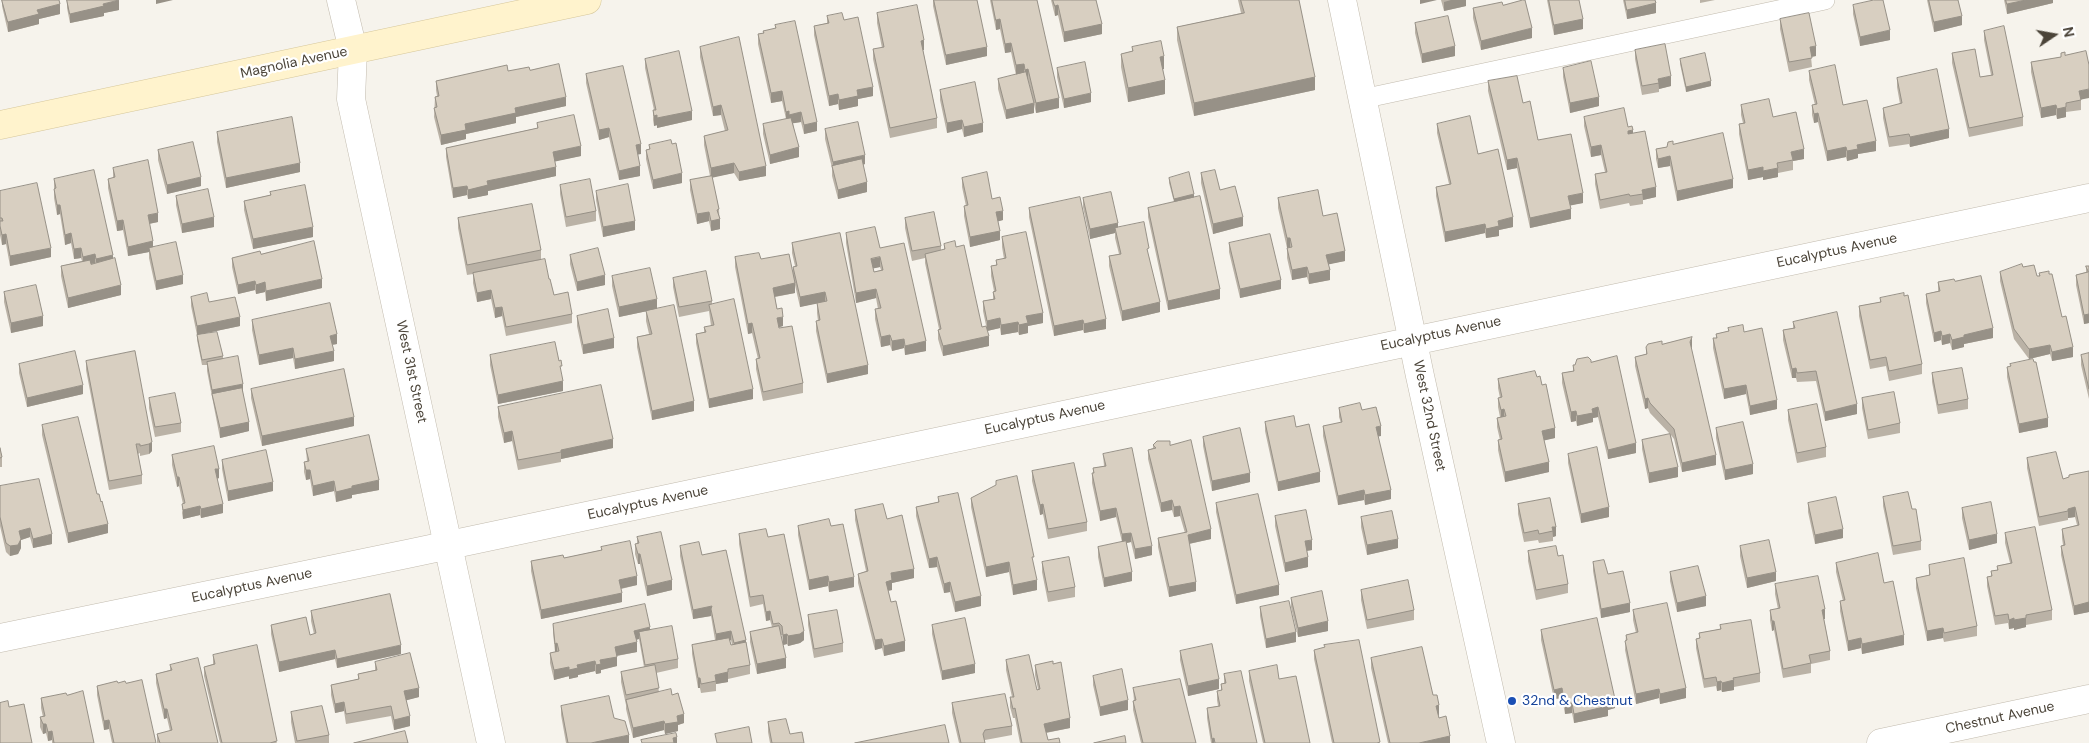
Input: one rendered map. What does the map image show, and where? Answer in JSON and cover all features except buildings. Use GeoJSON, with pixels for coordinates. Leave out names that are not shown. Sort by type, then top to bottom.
{"type":"FeatureCollection","features":[{"type":"Feature","properties":{"kind":"street","name":"West 31st Street"},"geometry":{"type":"LineString","coordinates":[[342,0],[353,50],[352,100],[491,743]]}},
{"type":"Feature","properties":{"kind":"street","name":"Magnolia Avenue"},"geometry":{"type":"LineString","coordinates":[[0,125],[587,0]]}},
{"type":"Feature","properties":{"kind":"street","name":"West 32nd Street"},"geometry":{"type":"LineString","coordinates":[[1342,0],[1412,340],[1501,743]]}},
{"type":"Feature","properties":{"kind":"street","name":"Eucalyptus Avenue"},"geometry":{"type":"LineString","coordinates":[[0,638],[449,545],[2089,198]]}},
{"type":"Feature","properties":{"kind":"street","name":"Chestnut Avenue"},"geometry":{"type":"LineString","coordinates":[[1881,743],[2089,699]]}},
{"type":"Feature","properties":{"kind":"lane"},"geometry":{"type":"LineString","coordinates":[[1362,99],[1825,0]]}},
{"type":"Feature","properties":{"kind":"place","name":"32nd & Chestnut"},"geometry":{"type":"Point","coordinates":[1512,701]}}]}
